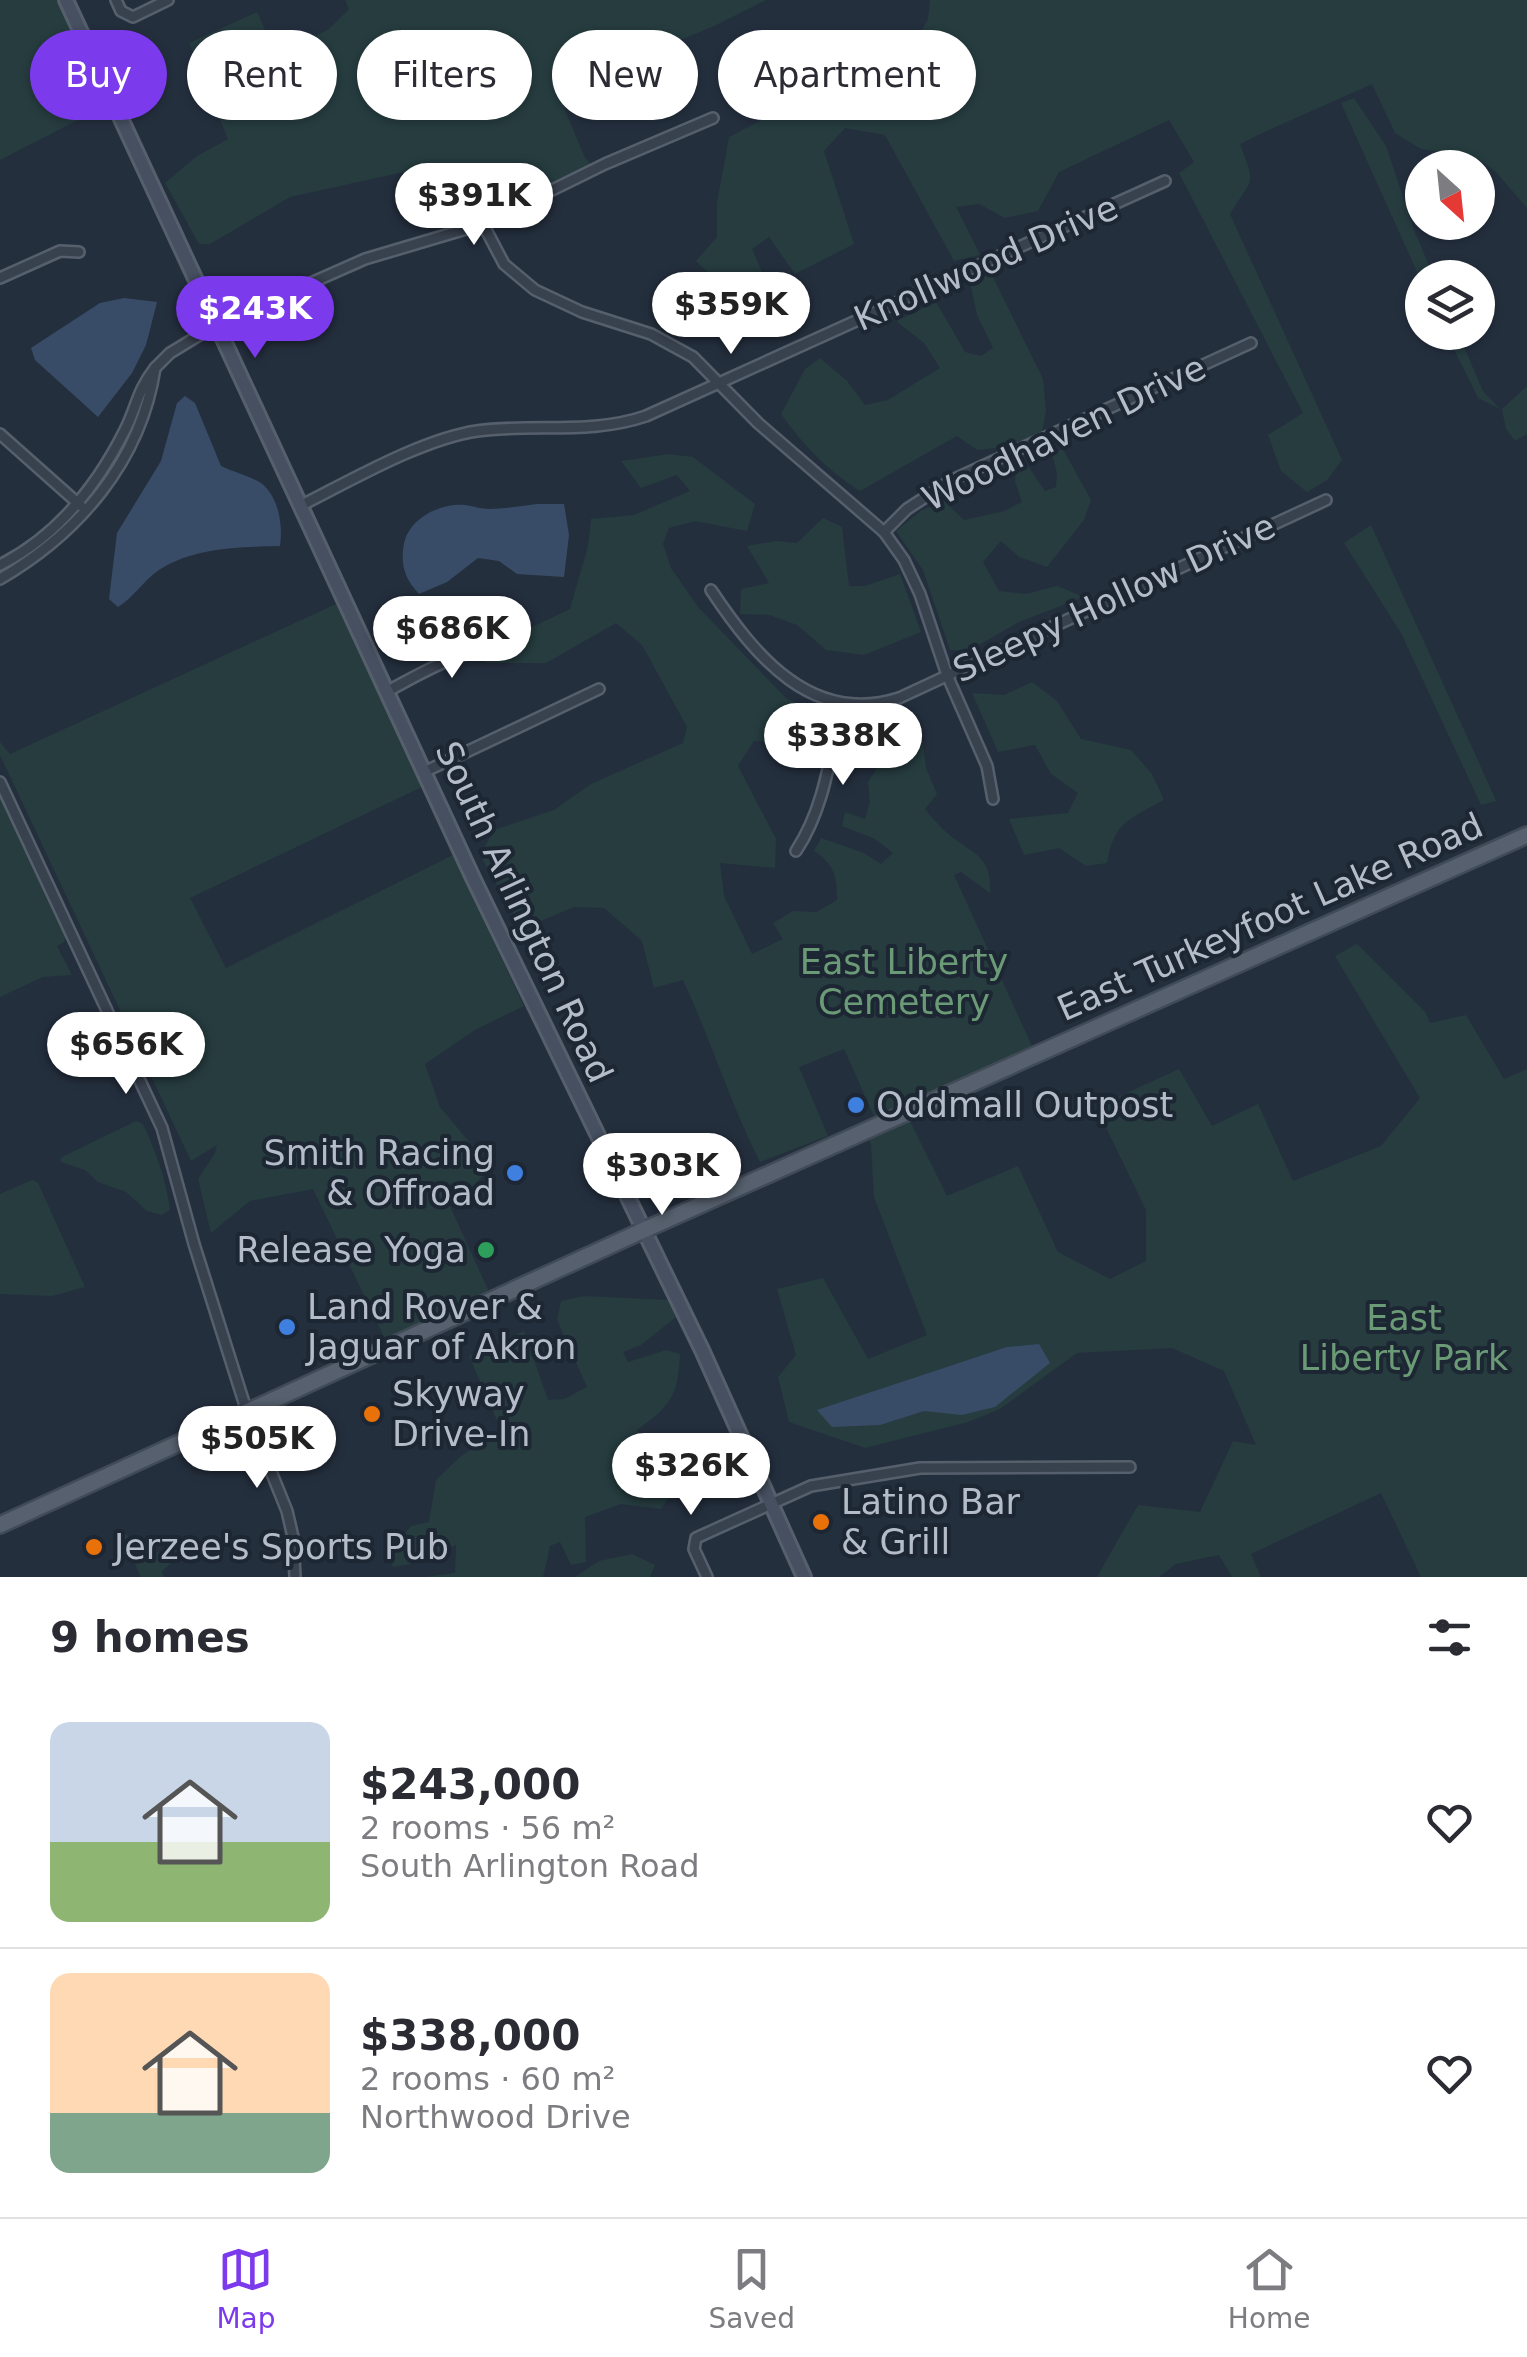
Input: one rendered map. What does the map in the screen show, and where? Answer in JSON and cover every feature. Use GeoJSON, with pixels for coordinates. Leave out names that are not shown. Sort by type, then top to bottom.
{"type":"FeatureCollection","features":[{"type":"Feature","properties":{"kind":"main road","name":"South Arlington Road"},"geometry":{"type":"LineString","coordinates":[[66,0],[386,692],[644,1230],[804,1577]]}},
{"type":"Feature","properties":{"kind":"main road","name":"East Turkeyfoot Lake Road"},"geometry":{"type":"LineString","coordinates":[[0,1525],[644,1230],[1527,835]]}},
{"type":"Feature","properties":{"kind":"street"},"geometry":{"type":"LineString","coordinates":[[116,0],[120,11],[133,17],[168,0]]}},
{"type":"Feature","properties":{"kind":"street"},"geometry":{"type":"LineString","coordinates":[[0,565],[42,538],[100,477],[126,426],[140,387],[186,341],[365,260],[483,224],[672,130],[713,118]]}},
{"type":"Feature","properties":{"kind":"street","name":"Knollwood Drive"},"geometry":{"type":"LineString","coordinates":[[300,506],[448,438],[491,430],[614,424],[646,416],[1165,181]]}},
{"type":"Feature","properties":{"kind":"street"},"geometry":{"type":"LineString","coordinates":[[483,224],[504,264],[534,290],[672,344],[704,367],[810,470],[884,532],[912,574],[947,675],[988,766],[993,799]]}},
{"type":"Feature","properties":{"kind":"street"},"geometry":{"type":"LineString","coordinates":[[0,278],[60,251],[79,252]]}},
{"type":"Feature","properties":{"kind":"street","name":"Woodhaven Drive"},"geometry":{"type":"LineString","coordinates":[[884,532],[916,503],[952,480],[1250,342]]}},
{"type":"Feature","properties":{"kind":"street"},"geometry":{"type":"LineString","coordinates":[[0,579],[39,555],[108,485],[147,404],[155,368]]}},
{"type":"Feature","properties":{"kind":"street"},"geometry":{"type":"LineString","coordinates":[[0,434],[87,510]]}},
{"type":"Feature","properties":{"kind":"street","name":"Sleepy Hollow Drive"},"geometry":{"type":"LineString","coordinates":[[841,705],[894,700],[1326,500]]}},
{"type":"Feature","properties":{"kind":"street"},"geometry":{"type":"LineString","coordinates":[[710,590],[738,628],[774,666],[812,695],[841,705],[820,804],[796,851]]}},
{"type":"Feature","properties":{"kind":"street"},"geometry":{"type":"LineString","coordinates":[[386,692],[470,653],[515,649]]}},
{"type":"Feature","properties":{"kind":"street"},"geometry":{"type":"LineString","coordinates":[[424,772],[599,690]]}},
{"type":"Feature","properties":{"kind":"street"},"geometry":{"type":"LineString","coordinates":[[0,782],[162,1128],[198,1259],[247,1412],[288,1512],[295,1577]]}},
{"type":"Feature","properties":{"kind":"street"},"geometry":{"type":"LineString","coordinates":[[707,1577],[694,1540],[811,1486],[920,1468],[1130,1468]]}},
{"type":"Feature","properties":{"kind":"green space"},"geometry":{"type":"Polygon","coordinates":[[[0,0],[61,0],[74,30],[30,30],[30,120],[78,120],[0,160],[0,0]]]}},
{"type":"Feature","properties":{"kind":"green space"},"geometry":{"type":"Polygon","coordinates":[[[345,0],[766,0],[698,33],[552,30],[552,120],[569,120],[591,164],[489,215],[445,228],[400,211],[400,197],[428,190],[417,169],[290,197],[210,244],[199,244],[165,183],[197,156],[228,139],[220,120],[337,120],[337,30],[327,30],[349,9],[345,0]]]}},
{"type":"Feature","properties":{"kind":"green space"},"geometry":{"type":"Polygon","coordinates":[[[930,0],[1527,0],[1527,208],[1495,171],[1495,150],[1421,149],[1395,133],[1372,84],[1240,144],[1250,182],[1230,214],[1342,460],[1327,480],[1307,492],[1281,471],[1268,435],[1303,413],[1179,173],[1194,162],[1169,120],[1059,172],[1038,211],[1005,218],[979,204],[956,207],[980,255],[954,261],[885,135],[845,128],[824,151],[854,244],[795,274],[769,237],[752,249],[774,299],[743,307],[696,261],[717,237],[717,203],[729,137],[762,120],[976,120],[976,30],[922,30],[928,19],[930,0]]]}},
{"type":"Feature","properties":{"kind":"green space"},"geometry":{"type":"Polygon","coordinates":[[[257,12],[265,30],[218,30],[257,12]]]}},
{"type":"Feature","properties":{"kind":"green space"},"geometry":{"type":"Polygon","coordinates":[[[1354,98],[1386,146],[1405,203],[1405,240],[1418,240],[1427,260],[1412,260],[1341,103],[1354,98]]]}},
{"type":"Feature","properties":{"kind":"green space"},"geometry":{"type":"Polygon","coordinates":[[[990,271],[1043,379],[1046,411],[1042,433],[1005,447],[977,450],[957,436],[860,491],[817,457],[781,414],[805,369],[820,358],[847,381],[865,405],[888,400],[940,368],[924,343],[896,321],[936,302],[965,352],[981,356],[993,348],[977,315],[971,286],[990,271]]]}},
{"type":"Feature","properties":{"kind":"green space"},"geometry":{"type":"Polygon","coordinates":[[[1454,350],[1465,350],[1483,391],[1500,409],[1478,398],[1454,350]]]}},
{"type":"Feature","properties":{"kind":"green space"},"geometry":{"type":"Polygon","coordinates":[[[1527,386],[1527,434],[1515,441],[1506,429],[1501,410],[1527,386]]]}},
{"type":"Feature","properties":{"kind":"green space"},"geometry":{"type":"Polygon","coordinates":[[[1063,449],[1091,500],[1084,520],[1047,567],[1019,557],[1001,541],[983,562],[999,591],[1026,594],[1057,586],[1084,597],[1019,622],[970,650],[950,650],[923,570],[896,531],[922,510],[944,501],[964,520],[1004,511],[1022,502],[1015,481],[1017,460],[1028,466],[1045,491],[1056,487],[1052,454],[1063,449]]]}},
{"type":"Feature","properties":{"kind":"green space","name":"East Liberty Cemetery"},"geometry":{"type":"Polygon","coordinates":[[[669,454],[693,457],[755,504],[747,531],[695,521],[669,528],[663,544],[671,568],[698,607],[786,698],[825,718],[824,743],[754,741],[738,766],[776,839],[775,868],[720,863],[724,896],[752,954],[783,939],[773,923],[793,911],[816,912],[837,900],[833,871],[814,851],[821,838],[864,853],[881,864],[893,853],[875,839],[842,826],[845,812],[865,819],[870,802],[868,782],[877,768],[883,725],[909,711],[920,723],[926,768],[937,794],[925,809],[986,865],[990,893],[961,872],[954,875],[1032,1046],[876,1121],[844,1049],[799,1067],[828,1136],[760,1162],[683,980],[654,988],[642,941],[604,908],[574,907],[522,929],[480,855],[494,830],[554,810],[591,784],[683,743],[687,727],[642,645],[616,623],[546,663],[486,663],[459,629],[493,626],[526,630],[570,609],[588,546],[591,519],[634,515],[690,491],[677,475],[641,488],[621,461],[669,454]]]}},
{"type":"Feature","properties":{"kind":"green space"},"geometry":{"type":"Polygon","coordinates":[[[823,518],[842,527],[849,586],[865,586],[900,574],[921,632],[864,655],[826,650],[797,625],[769,615],[740,614],[741,589],[769,583],[747,546],[776,541],[797,543],[823,518]]]}},
{"type":"Feature","properties":{"kind":"green space"},"geometry":{"type":"Polygon","coordinates":[[[1371,525],[1496,801],[1481,805],[1401,633],[1344,543],[1371,525]]]}},
{"type":"Feature","properties":{"kind":"green space"},"geometry":{"type":"Polygon","coordinates":[[[336,604],[426,785],[190,898],[226,968],[453,855],[524,1006],[475,1030],[425,1064],[440,1107],[491,1168],[468,1191],[459,1183],[443,1191],[490,1294],[387,1343],[313,1189],[250,1201],[211,1233],[198,1179],[217,1145],[191,1161],[0,755],[0,742],[10,754],[336,604]]]}},
{"type":"Feature","properties":{"kind":"green space"},"geometry":{"type":"Polygon","coordinates":[[[1032,682],[1057,701],[1081,739],[1131,750],[1152,774],[1164,800],[1119,830],[1107,863],[1086,866],[1059,848],[1024,855],[1009,819],[1068,813],[1078,793],[1051,774],[1035,745],[998,752],[972,693],[1004,695],[1032,682]]]}},
{"type":"Feature","properties":{"kind":"green space"},"geometry":{"type":"Polygon","coordinates":[[[0,793],[66,936],[57,946],[72,975],[43,977],[0,997],[0,793]]]}},
{"type":"Feature","properties":{"kind":"green space","name":"East Liberty Park"},"geometry":{"type":"Polygon","coordinates":[[[1357,944],[1426,1013],[1430,1023],[1466,1015],[1504,1079],[1527,1069],[1527,1577],[1421,1577],[1381,1493],[1251,1554],[1261,1577],[1232,1577],[1219,1555],[1176,1564],[1159,1577],[1097,1577],[1138,1505],[1200,1512],[1233,1441],[1256,1445],[1224,1371],[1172,1348],[1077,1353],[1000,1409],[968,1422],[865,1448],[789,1422],[778,1377],[796,1355],[777,1289],[823,1278],[868,1359],[927,1335],[874,1197],[867,1136],[909,1119],[947,1196],[1018,1166],[1058,1252],[1110,1279],[1146,1261],[1146,1210],[1096,1107],[1179,1069],[1212,1126],[1258,1104],[1293,1181],[1381,1146],[1420,1098],[1335,956],[1357,944]]]}},
{"type":"Feature","properties":{"kind":"green space"},"geometry":{"type":"Polygon","coordinates":[[[136,1121],[143,1124],[163,1177],[170,1210],[161,1215],[147,1211],[126,1192],[98,1182],[85,1170],[61,1162],[60,1158],[136,1121]]]}},
{"type":"Feature","properties":{"kind":"green space"},"geometry":{"type":"Polygon","coordinates":[[[32,1180],[38,1183],[85,1287],[52,1296],[0,1294],[0,1194],[32,1180]]]}},
{"type":"Feature","properties":{"kind":"green space"},"geometry":{"type":"Polygon","coordinates":[[[584,1296],[669,1300],[676,1317],[641,1345],[623,1352],[628,1362],[666,1350],[680,1354],[670,1399],[637,1430],[670,1496],[661,1509],[621,1504],[585,1517],[586,1562],[571,1565],[560,1542],[550,1546],[543,1577],[425,1577],[455,1573],[456,1545],[422,1562],[393,1567],[390,1552],[411,1526],[429,1522],[436,1480],[461,1456],[501,1430],[469,1356],[524,1331],[548,1400],[564,1399],[587,1387],[557,1320],[561,1301],[584,1296]]]}},
{"type":"Feature","properties":{"kind":"green space"},"geometry":{"type":"Polygon","coordinates":[[[119,1530],[154,1553],[205,1545],[180,1555],[162,1571],[164,1577],[141,1577],[119,1530]]]}},
{"type":"Feature","properties":{"kind":"green space"},"geometry":{"type":"Polygon","coordinates":[[[632,1554],[655,1565],[650,1577],[575,1577],[599,1561],[632,1554]]]}},
{"type":"Feature","properties":{"kind":"water"},"geometry":{"type":"Polygon","coordinates":[[[124,298],[157,302],[146,345],[132,373],[98,417],[35,360],[31,348],[100,303],[124,298]]]}},
{"type":"Feature","properties":{"kind":"water"},"geometry":{"type":"Polygon","coordinates":[[[185,396],[195,403],[221,466],[261,483],[272,496],[280,521],[280,546],[218,550],[173,562],[118,607],[109,599],[117,533],[161,461],[177,403],[185,396]]]}},
{"type":"Feature","properties":{"kind":"water"},"geometry":{"type":"Polygon","coordinates":[[[564,504],[569,535],[564,577],[517,574],[499,561],[478,558],[447,582],[419,594],[410,583],[403,565],[404,544],[412,527],[427,514],[455,505],[489,509],[564,504]]]}},
{"type":"Feature","properties":{"kind":"water"},"geometry":{"type":"Polygon","coordinates":[[[1039,1344],[1050,1363],[995,1407],[962,1415],[924,1411],[880,1425],[832,1427],[817,1410],[1007,1347],[1039,1344]]]}},
{"type":"Feature","properties":{"kind":"place","name":"Oddmall Outpost"},"geometry":{"type":"Point","coordinates":[856,1105]}},
{"type":"Feature","properties":{"kind":"place","name":"Smith Racing & Offroad"},"geometry":{"type":"Point","coordinates":[515,1173]}},
{"type":"Feature","properties":{"kind":"place","name":"Release Yoga"},"geometry":{"type":"Point","coordinates":[486,1250]}},
{"type":"Feature","properties":{"kind":"place","name":"Land Rover & Jaguar of Akron"},"geometry":{"type":"Point","coordinates":[287,1327]}},
{"type":"Feature","properties":{"kind":"place","name":"Skyway Drive-In"},"geometry":{"type":"Point","coordinates":[372,1414]}},
{"type":"Feature","properties":{"kind":"place","name":"Latino Bar & Grill"},"geometry":{"type":"Point","coordinates":[821,1522]}},
{"type":"Feature","properties":{"kind":"place","name":"Jerzee's Sports Pub"},"geometry":{"type":"Point","coordinates":[94,1547]}}]}
